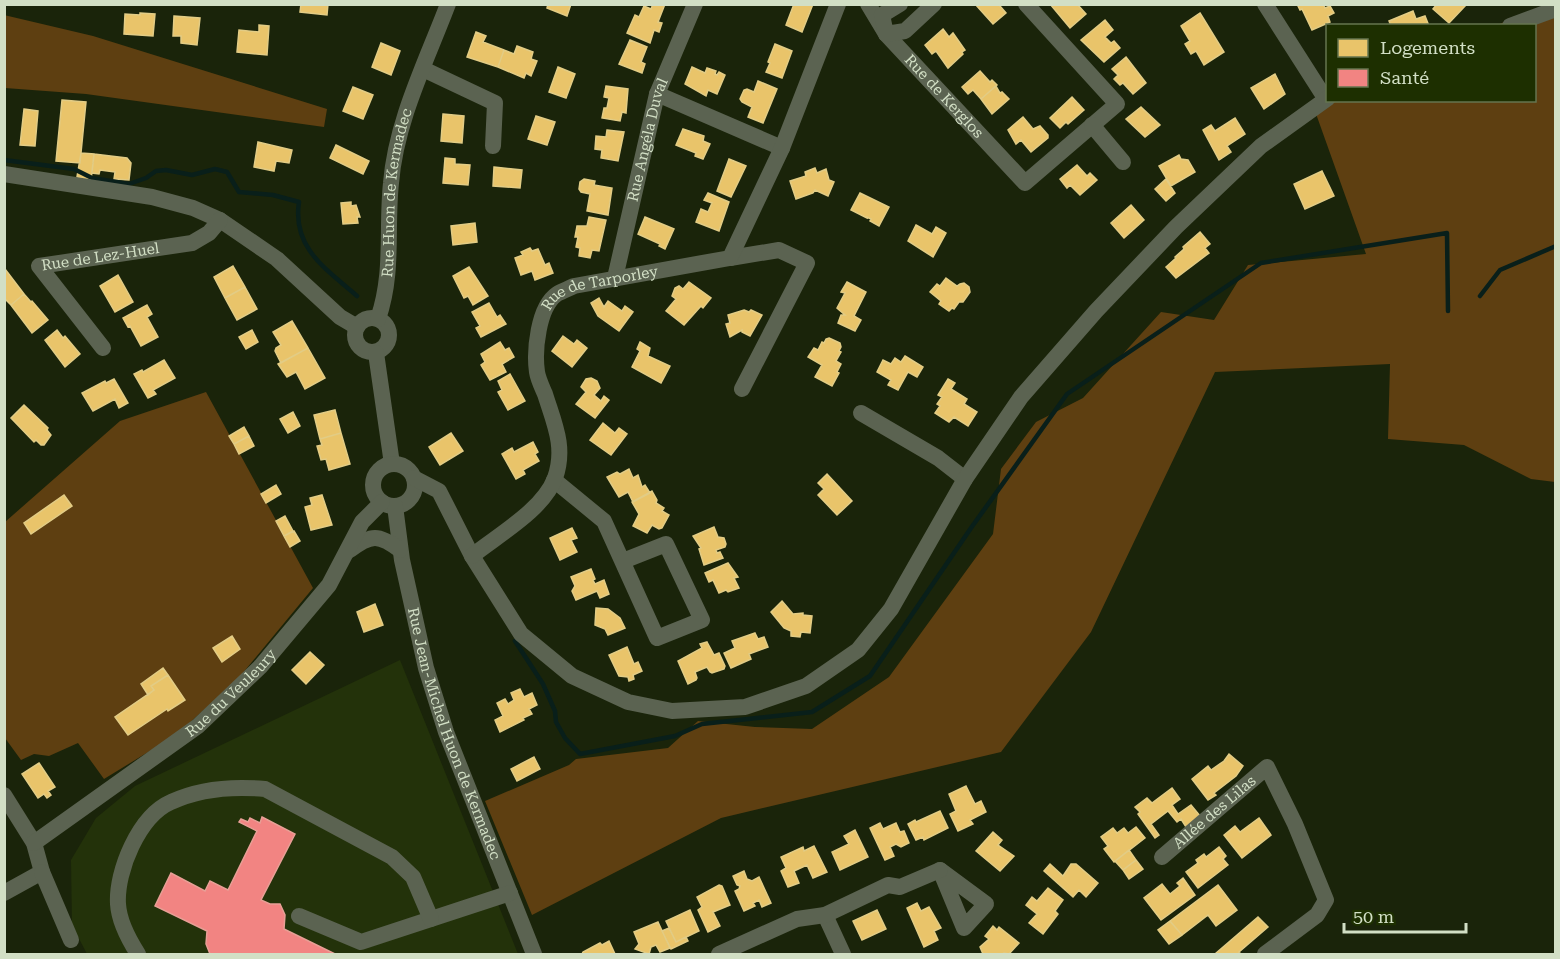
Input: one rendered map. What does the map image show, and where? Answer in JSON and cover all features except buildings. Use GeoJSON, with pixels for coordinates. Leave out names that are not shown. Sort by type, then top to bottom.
{"type":"FeatureCollection","features":[{"type":"Feature","properties":{"kind":"street","name":"Rue Huon de Kermadec"},"geometry":{"type":"LineString","coordinates":[[378,319],[389,276],[393,164],[403,123],[448,4]]}},
{"type":"Feature","properties":{"kind":"street","name":"Rue Angéla Duval"},"geometry":{"type":"LineString","coordinates":[[615,278],[657,94],[694,4]]}},
{"type":"Feature","properties":{"kind":"street"},"geometry":{"type":"LineString","coordinates":[[730,258],[782,148],[838,4]]}},
{"type":"Feature","properties":{"kind":"street","name":"Rue de Kerglos"},"geometry":{"type":"LineString","coordinates":[[868,4],[886,34],[1025,183],[1092,125]]}},
{"type":"Feature","properties":{"kind":"street"},"geometry":{"type":"LineString","coordinates":[[900,4],[882,15],[886,34],[905,31],[934,4]]}},
{"type":"Feature","properties":{"kind":"street"},"geometry":{"type":"LineString","coordinates":[[1026,4],[1117,104],[1092,125],[1124,162]]}},
{"type":"Feature","properties":{"kind":"street"},"geometry":{"type":"LineString","coordinates":[[414,478],[414,491],[407,501],[389,504],[376,495],[374,479],[384,466],[392,464],[405,467],[414,478],[440,491],[472,556],[521,634],[572,676],[628,702],[672,711],[745,708],[806,686],[858,650],[891,609],[965,479],[1021,397],[1096,311],[1168,235],[1261,146],[1326,98],[1265,4]]}},
{"type":"Feature","properties":{"kind":"street"},"geometry":{"type":"LineString","coordinates":[[1515,24],[1556,9]]}},
{"type":"Feature","properties":{"kind":"street"},"geometry":{"type":"LineString","coordinates":[[423,69],[495,103],[493,146]]}},
{"type":"Feature","properties":{"kind":"street"},"geometry":{"type":"LineString","coordinates":[[657,94],[782,148]]}},
{"type":"Feature","properties":{"kind":"street"},"geometry":{"type":"LineString","coordinates":[[4,174],[152,197],[194,208],[220,220],[277,259],[340,317],[357,327]]}},
{"type":"Feature","properties":{"kind":"street","name":"Rue de Lez-Huel"},"geometry":{"type":"LineString","coordinates":[[103,348],[39,266],[192,243],[209,233],[220,220]]}},
{"type":"Feature","properties":{"kind":"street","name":"Rue de Tarporley"},"geometry":{"type":"LineString","coordinates":[[472,556],[535,507],[545,496],[554,480],[559,462],[560,440],[537,372],[539,323],[555,295],[574,286],[778,250],[807,263],[742,389]]}},
{"type":"Feature","properties":{"kind":"street"},"geometry":{"type":"LineString","coordinates":[[370,318],[378,319],[386,324],[389,341],[384,349],[376,353],[366,352],[358,346],[355,337],[357,327],[362,321],[370,318]]}},
{"type":"Feature","properties":{"kind":"street"},"geometry":{"type":"LineString","coordinates":[[376,353],[392,464]]}},
{"type":"Feature","properties":{"kind":"street"},"geometry":{"type":"LineString","coordinates":[[861,412],[938,458],[965,479]]}},
{"type":"Feature","properties":{"kind":"street"},"geometry":{"type":"LineString","coordinates":[[554,480],[604,521],[657,638],[702,620],[666,544],[623,561]]}},
{"type":"Feature","properties":{"kind":"street","name":"Rue Jean-Michel Huon de Kermadec"},"geometry":{"type":"LineString","coordinates":[[389,504],[426,668],[447,732],[534,954]]}},
{"type":"Feature","properties":{"kind":"street","name":"Rue du Veuleury"},"geometry":{"type":"LineString","coordinates":[[34,843],[198,726],[268,658],[329,585],[362,522],[389,504]]}},
{"type":"Feature","properties":{"kind":"street"},"geometry":{"type":"LineString","coordinates":[[349,550],[362,541],[374,537],[385,539],[400,550]]}},
{"type":"Feature","properties":{"kind":"street","name":"Allée des Lilas"},"geometry":{"type":"LineString","coordinates":[[1162,857],[1268,767],[1295,824],[1326,900],[1317,915],[1265,954]]}},
{"type":"Feature","properties":{"kind":"street"},"geometry":{"type":"LineString","coordinates":[[138,954],[123,926],[118,903],[122,871],[134,840],[149,819],[168,803],[209,789],[242,787],[265,789],[392,857],[413,877],[431,919]]}},
{"type":"Feature","properties":{"kind":"street"},"geometry":{"type":"LineString","coordinates":[[4,795],[34,843],[42,872],[71,940]]}},
{"type":"Feature","properties":{"kind":"street"},"geometry":{"type":"LineString","coordinates":[[718,954],[797,919],[825,915],[888,885],[900,887],[940,870]]}},
{"type":"Feature","properties":{"kind":"street"},"geometry":{"type":"LineString","coordinates":[[4,892],[42,872]]}},
{"type":"Feature","properties":{"kind":"street"},"geometry":{"type":"LineString","coordinates":[[299,916],[361,942],[510,893]]}},
{"type":"Feature","properties":{"kind":"street"},"geometry":{"type":"LineString","coordinates":[[825,915],[843,954]]}},
{"type":"Feature","properties":{"kind":"shaded area"},"geometry":{"type":"Polygon","coordinates":[[[1545,5],[1555,5],[1555,482],[1531,479],[1464,445],[1388,439],[1390,364],[1215,372],[1091,632],[1001,752],[721,818],[532,915],[485,801],[569,765],[576,759],[668,748],[698,721],[755,727],[812,729],[889,677],[993,534],[1001,469],[1036,422],[1083,398],[1161,312],[1214,320],[1248,265],[1366,254],[1315,111],[1333,102],[1536,102],[1536,24],[1499,24],[1545,5]]]}},
{"type":"Feature","properties":{"kind":"shaded area"},"geometry":{"type":"Polygon","coordinates":[[[4,15],[93,36],[327,109],[324,127],[86,94],[5,88],[4,15]]]}},
{"type":"Feature","properties":{"kind":"shaded area"},"geometry":{"type":"Polygon","coordinates":[[[206,392],[313,588],[237,680],[176,735],[104,779],[78,743],[49,756],[34,754],[21,760],[5,738],[5,522],[120,421],[206,392]]]}},
{"type":"Feature","properties":{"kind":"shaded area"},"geometry":{"type":"Polygon","coordinates":[[[400,660],[518,954],[87,954],[72,925],[71,860],[96,818],[135,786],[400,660]]]}},
{"type":"Feature","properties":{"kind":"waterway"},"geometry":{"type":"LineString","coordinates":[[4,160],[74,169],[92,178],[129,184],[146,178],[156,171],[166,170],[192,175],[215,169],[227,172],[239,192],[273,195],[299,202],[298,218],[306,245],[323,267],[357,296]]}},
{"type":"Feature","properties":{"kind":"waterway"},"geometry":{"type":"LineString","coordinates":[[515,641],[543,684],[555,711],[556,722],[565,738],[580,754],[675,736],[702,724],[812,712],[870,676],[971,528],[1067,394],[1261,263],[1447,233],[1448,311]]}},
{"type":"Feature","properties":{"kind":"waterway"},"geometry":{"type":"LineString","coordinates":[[1480,296],[1500,270],[1556,246]]}}]}
